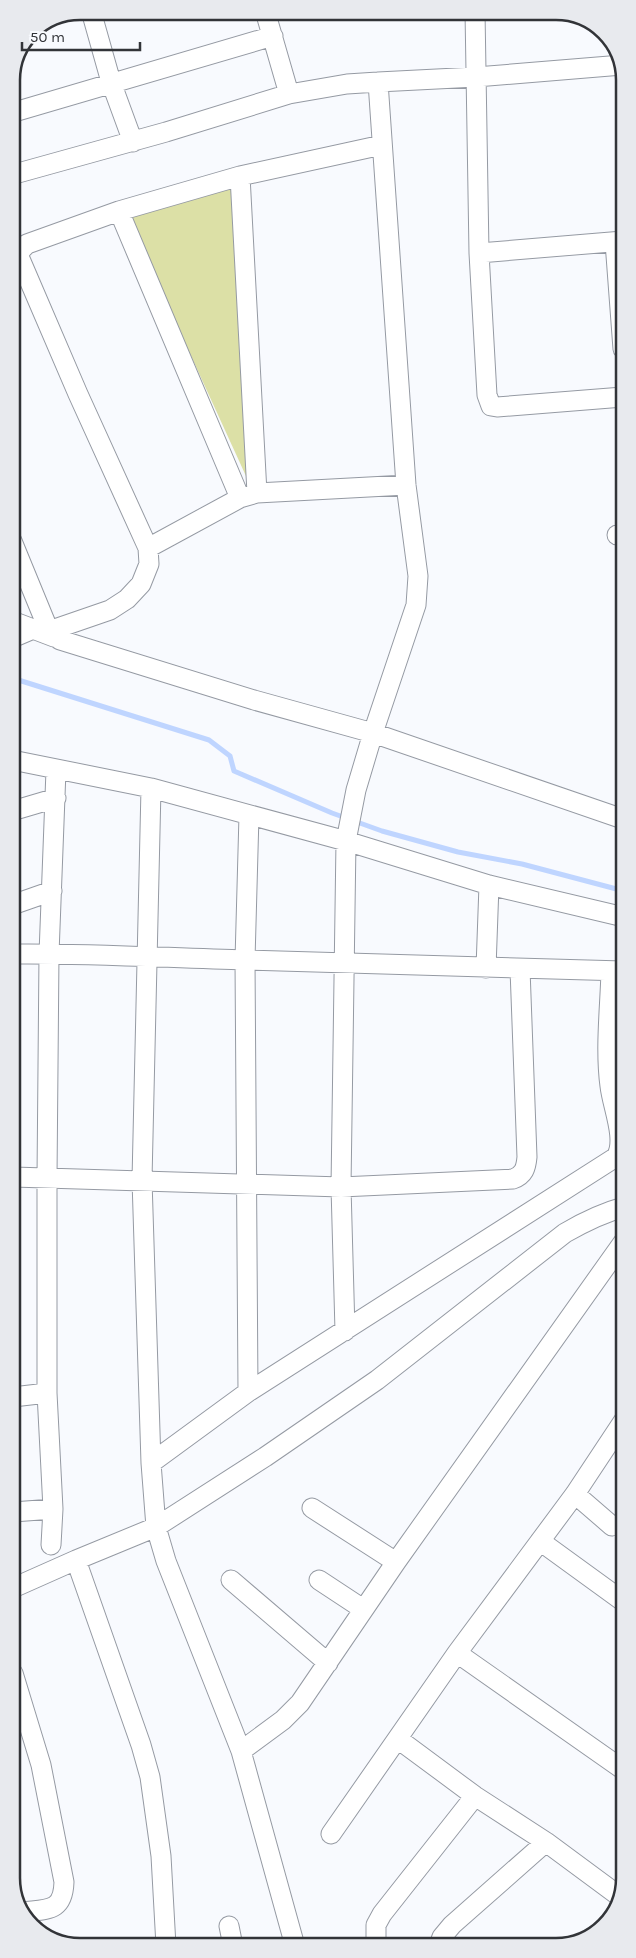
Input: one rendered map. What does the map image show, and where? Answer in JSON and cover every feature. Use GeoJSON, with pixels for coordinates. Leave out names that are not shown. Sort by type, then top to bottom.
{"type":"FeatureCollection","features":[{"type":"Feature","properties":{"kind":"street"},"geometry":{"type":"LineString","coordinates":[[94,20],[111,82],[133,142]]}},
{"type":"Feature","properties":{"kind":"street"},"geometry":{"type":"LineString","coordinates":[[268,20],[289,94]]}},
{"type":"Feature","properties":{"kind":"street"},"geometry":{"type":"LineString","coordinates":[[475,20],[479,253],[487,395],[491,406],[616,398]]}},
{"type":"Feature","properties":{"kind":"street"},"geometry":{"type":"LineString","coordinates":[[20,109],[273,36]]}},
{"type":"Feature","properties":{"kind":"street"},"geometry":{"type":"LineString","coordinates":[[20,173],[133,142],[289,94],[347,84],[476,77],[614,66]]}},
{"type":"Feature","properties":{"kind":"street"},"geometry":{"type":"LineString","coordinates":[[345,1331],[341,1186],[347,833],[356,790],[373,733],[416,605],[418,576],[406,485],[378,82]]}},
{"type":"Feature","properties":{"kind":"street"},"geometry":{"type":"LineString","coordinates":[[20,251],[27,244],[119,211],[240,176],[382,145]]}},
{"type":"Feature","properties":{"kind":"street"},"geometry":{"type":"LineString","coordinates":[[240,176],[249,496]]}},
{"type":"Feature","properties":{"kind":"street"},"geometry":{"type":"LineString","coordinates":[[119,211],[249,496]]}},
{"type":"Feature","properties":{"kind":"street"},"geometry":{"type":"LineString","coordinates":[[479,253],[616,242]]}},
{"type":"Feature","properties":{"kind":"street"},"geometry":{"type":"LineString","coordinates":[[20,258],[78,394],[148,548],[149,564],[141,584],[127,599],[110,610],[45,632],[20,637]]}},
{"type":"Feature","properties":{"kind":"street"},"geometry":{"type":"LineString","coordinates":[[148,548],[249,496],[406,485]]}},
{"type":"Feature","properties":{"kind":"street"},"geometry":{"type":"LineString","coordinates":[[20,562],[45,632]]}},
{"type":"Feature","properties":{"kind":"street"},"geometry":{"type":"LineString","coordinates":[[20,624],[175,676],[373,733],[616,817]]}},
{"type":"Feature","properties":{"kind":"street"},"geometry":{"type":"LineString","coordinates":[[20,762],[151,788],[249,815],[347,833],[489,885],[616,915]]}},
{"type":"Feature","properties":{"kind":"street"},"geometry":{"type":"LineString","coordinates":[[51,1545],[53,1509],[47,1394],[47,1178],[49,954],[56,770]]}},
{"type":"Feature","properties":{"kind":"street"},"geometry":{"type":"LineString","coordinates":[[151,788],[142,1180],[151,1463],[156,1527],[166,1561],[241,1751],[293,1938]]}},
{"type":"Feature","properties":{"kind":"street"},"geometry":{"type":"LineString","coordinates":[[20,808],[56,798]]}},
{"type":"Feature","properties":{"kind":"street"},"geometry":{"type":"LineString","coordinates":[[248,1392],[245,960],[249,815]]}},
{"type":"Feature","properties":{"kind":"street"},"geometry":{"type":"LineString","coordinates":[[486,968],[489,885]]}},
{"type":"Feature","properties":{"kind":"street"},"geometry":{"type":"LineString","coordinates":[[20,902],[52,891]]}},
{"type":"Feature","properties":{"kind":"street"},"geometry":{"type":"LineString","coordinates":[[20,954],[148,956],[616,971]]}},
{"type":"Feature","properties":{"kind":"street"},"geometry":{"type":"LineString","coordinates":[[20,1177],[341,1186],[513,1179],[521,1176],[526,1167],[528,1157],[520,969]]}},
{"type":"Feature","properties":{"kind":"street"},"geometry":{"type":"LineString","coordinates":[[616,981],[608,1064],[616,1082]]}},
{"type":"Feature","properties":{"kind":"street"},"geometry":{"type":"LineString","coordinates":[[151,1463],[248,1392],[616,1157]]}},
{"type":"Feature","properties":{"kind":"street"},"geometry":{"type":"LineString","coordinates":[[20,1585],[156,1527],[265,1457],[377,1380],[565,1233],[608,1211],[616,1209]]}},
{"type":"Feature","properties":{"kind":"street"},"geometry":{"type":"LineString","coordinates":[[241,1751],[283,1720],[300,1703],[396,1562],[616,1253]]}},
{"type":"Feature","properties":{"kind":"street"},"geometry":{"type":"LineString","coordinates":[[20,1396],[47,1394]]}},
{"type":"Feature","properties":{"kind":"street"},"geometry":{"type":"LineString","coordinates":[[331,1834],[457,1654],[616,1438]]}},
{"type":"Feature","properties":{"kind":"street"},"geometry":{"type":"LineString","coordinates":[[575,1494],[612,1526]]}},
{"type":"Feature","properties":{"kind":"street"},"geometry":{"type":"LineString","coordinates":[[312,1508],[396,1562]]}},
{"type":"Feature","properties":{"kind":"street"},"geometry":{"type":"LineString","coordinates":[[20,1511],[53,1509]]}},
{"type":"Feature","properties":{"kind":"street"},"geometry":{"type":"LineString","coordinates":[[540,1541],[616,1596]]}},
{"type":"Feature","properties":{"kind":"street"},"geometry":{"type":"LineString","coordinates":[[76,1560],[141,1745],[150,1777],[161,1856],[166,1938]]}},
{"type":"Feature","properties":{"kind":"street"},"geometry":{"type":"LineString","coordinates":[[231,1580],[328,1663]]}},
{"type":"Feature","properties":{"kind":"street"},"geometry":{"type":"LineString","coordinates":[[319,1580],[363,1609]]}},
{"type":"Feature","properties":{"kind":"street"},"geometry":{"type":"LineString","coordinates":[[457,1654],[616,1765]]}},
{"type":"Feature","properties":{"kind":"street"},"geometry":{"type":"LineString","coordinates":[[20,1696],[41,1764],[64,1882],[64,1892],[59,1903],[51,1909],[30,1911]]}},
{"type":"Feature","properties":{"kind":"street"},"geometry":{"type":"LineString","coordinates":[[398,1739],[475,1796],[546,1842],[614,1893]]}},
{"type":"Feature","properties":{"kind":"street"},"geometry":{"type":"LineString","coordinates":[[375,1938],[376,1925],[382,1914],[475,1796]]}},
{"type":"Feature","properties":{"kind":"street"},"geometry":{"type":"LineString","coordinates":[[442,1938],[452,1925],[546,1842]]}},
{"type":"Feature","properties":{"kind":"street"},"geometry":{"type":"LineString","coordinates":[[229,1926],[231,1938]]}},
{"type":"Feature","properties":{"kind":"green space"},"geometry":{"type":"Polygon","coordinates":[[[234,185],[251,487],[127,216],[234,185]]]}},
{"type":"Feature","properties":{"kind":"waterway"},"geometry":{"type":"LineString","coordinates":[[20,681],[209,740],[230,756],[234,771],[332,813],[382,831],[458,852],[522,864],[616,889]]}}]}
